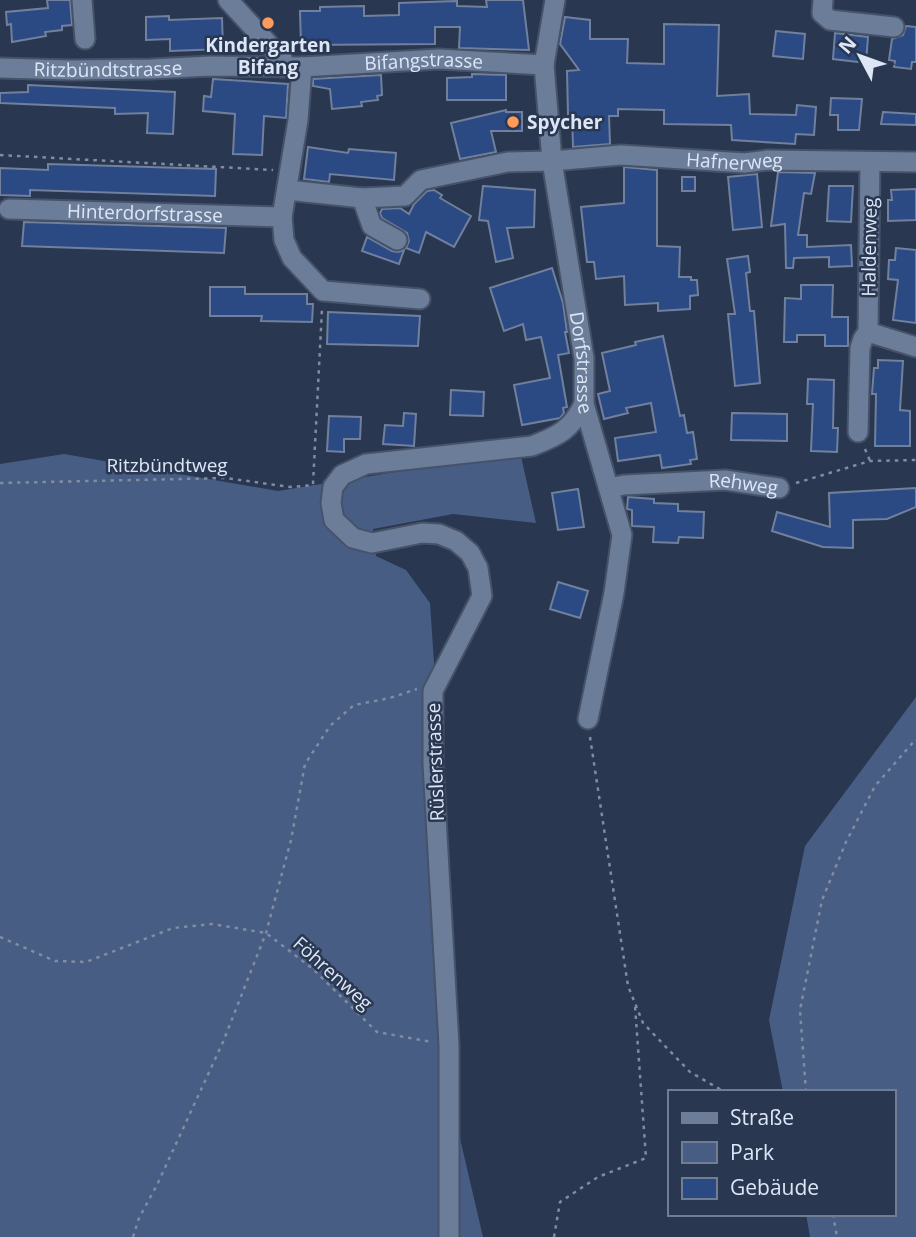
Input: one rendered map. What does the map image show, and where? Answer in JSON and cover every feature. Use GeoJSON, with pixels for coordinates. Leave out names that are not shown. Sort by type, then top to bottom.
{"type":"FeatureCollection","features":[{"type":"Feature","properties":{"kind":"street"},"geometry":{"type":"LineString","coordinates":[[82,0],[85,38]]}},
{"type":"Feature","properties":{"kind":"street"},"geometry":{"type":"LineString","coordinates":[[228,0],[283,60],[293,67],[299,108],[282,217],[284,240],[292,258],[323,291],[420,299]]}},
{"type":"Feature","properties":{"kind":"street","name":"Dorfstrasse"},"geometry":{"type":"LineString","coordinates":[[555,0],[544,65],[552,161],[584,358],[584,404],[622,535],[614,593],[588,719]]}},
{"type":"Feature","properties":{"kind":"street"},"geometry":{"type":"LineString","coordinates":[[823,0],[822,13],[830,20],[894,27]]}},
{"type":"Feature","properties":{"kind":"street","name":"Bifangstrasse"},"geometry":{"type":"LineString","coordinates":[[293,67],[439,59],[544,65]]}},
{"type":"Feature","properties":{"kind":"street","name":"Ritzbündtstrasse"},"geometry":{"type":"LineString","coordinates":[[0,68],[71,70],[211,66],[293,67]]}},
{"type":"Feature","properties":{"kind":"street","name":"Hafnerweg"},"geometry":{"type":"LineString","coordinates":[[288,180],[362,198],[405,195],[421,180],[508,162],[621,155],[745,163],[768,160],[916,162]]}},
{"type":"Feature","properties":{"kind":"street","name":"Haldenweg"},"geometry":{"type":"LineString","coordinates":[[858,432],[860,348],[868,332],[870,162]]}},
{"type":"Feature","properties":{"kind":"street"},"geometry":{"type":"LineString","coordinates":[[362,198],[372,226],[397,240]]}},
{"type":"Feature","properties":{"kind":"street","name":"Hinterdorfstrasse"},"geometry":{"type":"LineString","coordinates":[[9,209],[282,217]]}},
{"type":"Feature","properties":{"kind":"street"},"geometry":{"type":"LineString","coordinates":[[868,332],[916,347]]}},
{"type":"Feature","properties":{"kind":"street"},"geometry":{"type":"LineString","coordinates":[[323,486],[366,464],[532,446],[558,436],[575,422],[584,404]]}},
{"type":"Feature","properties":{"kind":"street","name":"Rehweg"},"geometry":{"type":"LineString","coordinates":[[609,488],[725,480],[779,488]]}},
{"type":"Feature","properties":{"kind":"street","name":"Rüslerstrasse"},"geometry":{"type":"LineString","coordinates":[[323,486],[331,503],[334,520],[353,538],[372,544],[422,533],[439,534],[456,541],[470,553],[478,568],[482,596],[433,691],[433,764],[449,1045],[449,1237]]}},
{"type":"Feature","properties":{"kind":"path"},"geometry":{"type":"LineString","coordinates":[[0,155],[288,180]]}},
{"type":"Feature","properties":{"kind":"path"},"geometry":{"type":"LineString","coordinates":[[323,291],[323,486]]}},
{"type":"Feature","properties":{"kind":"path","name":"Rehweg"},"geometry":{"type":"LineString","coordinates":[[779,488],[870,461],[916,460]]}},
{"type":"Feature","properties":{"kind":"path","name":"Ritzbündtweg"},"geometry":{"type":"LineString","coordinates":[[0,483],[226,478],[290,486],[323,486]]}},
{"type":"Feature","properties":{"kind":"path"},"geometry":{"type":"LineString","coordinates":[[133,1237],[139,1218],[223,1042],[266,933],[291,840],[305,764],[330,726],[354,705],[390,698],[437,682]]}},
{"type":"Feature","properties":{"kind":"path"},"geometry":{"type":"LineString","coordinates":[[588,719],[628,986],[643,1023],[690,1072],[722,1090]]}},
{"type":"Feature","properties":{"kind":"path"},"geometry":{"type":"LineString","coordinates":[[806,1090],[800,1010],[822,900],[846,842],[875,786],[916,739]]}},
{"type":"Feature","properties":{"kind":"path","name":"Föhrenweg"},"geometry":{"type":"LineString","coordinates":[[0,937],[55,961],[86,962],[173,928],[212,924],[266,933],[313,969],[377,1032],[449,1045]]}},
{"type":"Feature","properties":{"kind":"path"},"geometry":{"type":"LineString","coordinates":[[554,1237],[560,1202],[598,1177],[646,1158],[635,1002]]}},
{"type":"Feature","properties":{"kind":"path"},"geometry":{"type":"LineString","coordinates":[[833,1216],[837,1237]]}},
{"type":"Feature","properties":{"kind":"green space"},"geometry":{"type":"Polygon","coordinates":[[[520,452],[536,523],[453,514],[373,529],[376,556],[406,570],[430,603],[441,766],[441,1057],[483,1237],[0,1237],[0,464],[64,454],[278,491],[520,452]]]}},
{"type":"Feature","properties":{"kind":"green space"},"geometry":{"type":"Polygon","coordinates":[[[916,697],[916,1237],[810,1237],[806,1216],[895,1216],[895,1090],[783,1090],[769,1020],[805,846],[916,697]]]}},
{"type":"Feature","properties":{"kind":"building"},"geometry":{"type":"Polygon","coordinates":[[[47,0],[70,0],[72,25],[62,26],[62,30],[45,32],[46,36],[12,42],[11,24],[7,25],[6,12],[48,8],[47,0]]]}},
{"type":"Feature","properties":{"kind":"building"},"geometry":{"type":"Polygon","coordinates":[[[486,0],[523,0],[529,50],[459,48],[460,27],[435,27],[435,44],[301,45],[300,11],[320,11],[320,7],[364,6],[364,16],[399,15],[399,3],[457,1],[457,6],[487,7],[486,0]]]}},
{"type":"Feature","properties":{"kind":"building"},"geometry":{"type":"Polygon","coordinates":[[[169,16],[169,20],[222,18],[223,49],[170,51],[170,39],[146,40],[146,17],[169,16]]]}},
{"type":"Feature","properties":{"kind":"building"},"geometry":{"type":"Polygon","coordinates":[[[565,17],[590,20],[590,39],[628,39],[627,63],[664,64],[664,24],[719,25],[717,96],[749,94],[750,114],[796,115],[797,105],[816,107],[814,135],[796,134],[795,144],[732,140],[731,125],[664,124],[664,110],[618,109],[618,116],[609,116],[610,144],[573,147],[572,114],[568,114],[567,71],[579,70],[560,44],[565,17]]]}},
{"type":"Feature","properties":{"kind":"building"},"geometry":{"type":"Polygon","coordinates":[[[906,26],[916,27],[916,62],[912,62],[911,69],[894,67],[895,61],[889,60],[892,39],[903,35],[906,26]]]}},
{"type":"Feature","properties":{"kind":"building"},"geometry":{"type":"Polygon","coordinates":[[[776,31],[805,34],[803,59],[773,56],[776,31]]]}},
{"type":"Feature","properties":{"kind":"building"},"geometry":{"type":"Polygon","coordinates":[[[835,33],[868,37],[866,63],[833,59],[835,33]]]}},
{"type":"Feature","properties":{"kind":"building"},"geometry":{"type":"Polygon","coordinates":[[[472,74],[506,75],[506,100],[447,100],[447,78],[472,77],[472,74]]]}},
{"type":"Feature","properties":{"kind":"building"},"geometry":{"type":"Polygon","coordinates":[[[381,75],[382,95],[377,96],[378,100],[361,102],[362,106],[332,109],[330,89],[313,86],[313,79],[381,75]]]}},
{"type":"Feature","properties":{"kind":"building"},"geometry":{"type":"Polygon","coordinates":[[[213,79],[288,84],[286,118],[264,116],[262,155],[233,154],[235,114],[203,111],[204,96],[211,97],[213,79]]]}},
{"type":"Feature","properties":{"kind":"building"},"geometry":{"type":"Polygon","coordinates":[[[28,85],[175,92],[173,134],[147,133],[148,113],[115,114],[115,108],[0,103],[0,93],[28,92],[28,85]]]}},
{"type":"Feature","properties":{"kind":"building"},"geometry":{"type":"Polygon","coordinates":[[[831,98],[862,99],[859,130],[838,130],[838,115],[830,115],[831,98]]]}},
{"type":"Feature","properties":{"kind":"building"},"geometry":{"type":"Polygon","coordinates":[[[506,110],[522,112],[522,131],[491,131],[496,152],[460,159],[451,123],[506,110]]]}},
{"type":"Feature","properties":{"kind":"building"},"geometry":{"type":"Polygon","coordinates":[[[883,112],[916,114],[916,125],[881,124],[883,112]]]}},
{"type":"Feature","properties":{"kind":"building"},"geometry":{"type":"Polygon","coordinates":[[[308,147],[348,153],[349,149],[396,153],[394,180],[330,174],[329,182],[304,179],[308,147]]]}},
{"type":"Feature","properties":{"kind":"building"},"geometry":{"type":"Polygon","coordinates":[[[48,164],[216,169],[215,196],[30,190],[30,196],[0,195],[0,168],[48,170],[48,164]]]}},
{"type":"Feature","properties":{"kind":"building"},"geometry":{"type":"Polygon","coordinates":[[[624,167],[657,170],[657,246],[680,247],[679,277],[697,280],[698,295],[690,296],[690,309],[658,311],[658,303],[625,305],[624,276],[596,279],[594,262],[587,262],[581,207],[624,203],[624,167]]]}},
{"type":"Feature","properties":{"kind":"building"},"geometry":{"type":"Polygon","coordinates":[[[778,172],[815,173],[811,194],[804,193],[798,235],[807,235],[807,247],[851,245],[852,266],[829,267],[829,257],[794,258],[793,268],[786,268],[785,224],[771,226],[778,172]]]}},
{"type":"Feature","properties":{"kind":"building"},"geometry":{"type":"Polygon","coordinates":[[[757,174],[762,227],[733,230],[728,177],[757,174]]]}},
{"type":"Feature","properties":{"kind":"building"},"geometry":{"type":"Polygon","coordinates":[[[682,177],[695,177],[695,191],[682,191],[682,177]]]}},
{"type":"Feature","properties":{"kind":"building"},"geometry":{"type":"Polygon","coordinates":[[[483,186],[535,190],[534,227],[507,228],[513,258],[496,262],[488,221],[479,220],[483,186]]]}},
{"type":"Feature","properties":{"kind":"building"},"geometry":{"type":"Polygon","coordinates":[[[829,186],[853,186],[851,222],[827,221],[829,186]]]}},
{"type":"Feature","properties":{"kind":"building"},"geometry":{"type":"Polygon","coordinates":[[[916,189],[916,220],[888,221],[891,190],[916,189]]]}},
{"type":"Feature","properties":{"kind":"building"},"geometry":{"type":"Polygon","coordinates":[[[434,190],[442,195],[440,198],[471,216],[454,247],[426,232],[419,253],[406,248],[409,241],[407,233],[382,218],[380,213],[382,209],[400,208],[409,214],[414,204],[427,191],[434,190]]]}},
{"type":"Feature","properties":{"kind":"building"},"geometry":{"type":"Polygon","coordinates":[[[24,222],[226,228],[224,253],[22,246],[24,222]]]}},
{"type":"Feature","properties":{"kind":"building"},"geometry":{"type":"Polygon","coordinates":[[[367,237],[392,251],[404,250],[399,264],[362,251],[367,237]]]}},
{"type":"Feature","properties":{"kind":"building"},"geometry":{"type":"Polygon","coordinates":[[[896,248],[916,250],[916,323],[893,320],[898,280],[888,279],[889,260],[895,260],[896,248]]]}},
{"type":"Feature","properties":{"kind":"building"},"geometry":{"type":"Polygon","coordinates":[[[748,256],[750,272],[746,273],[750,311],[754,311],[760,383],[735,386],[728,314],[735,314],[727,259],[748,256]]]}},
{"type":"Feature","properties":{"kind":"building"},"geometry":{"type":"Polygon","coordinates":[[[552,268],[563,303],[567,332],[569,353],[558,355],[567,407],[563,408],[564,413],[560,418],[522,425],[514,385],[550,378],[541,337],[526,340],[523,324],[504,331],[490,288],[552,268]]]}},
{"type":"Feature","properties":{"kind":"building"},"geometry":{"type":"Polygon","coordinates":[[[801,285],[833,285],[832,317],[848,317],[848,346],[825,346],[825,335],[797,335],[797,342],[784,342],[785,298],[801,299],[801,285]]]}},
{"type":"Feature","properties":{"kind":"building"},"geometry":{"type":"Polygon","coordinates":[[[210,287],[245,287],[245,294],[307,294],[307,304],[313,304],[312,322],[261,321],[262,316],[210,316],[210,287]]]}},
{"type":"Feature","properties":{"kind":"building"},"geometry":{"type":"Polygon","coordinates":[[[328,312],[420,316],[418,346],[327,344],[328,312]]]}},
{"type":"Feature","properties":{"kind":"building"},"geometry":{"type":"Polygon","coordinates":[[[663,336],[680,416],[684,415],[687,433],[693,432],[697,459],[690,460],[691,464],[662,468],[660,455],[618,461],[615,438],[656,432],[651,403],[626,408],[628,413],[604,419],[598,394],[610,391],[602,353],[663,336]]]}},
{"type":"Feature","properties":{"kind":"building"},"geometry":{"type":"Polygon","coordinates":[[[878,360],[903,361],[900,410],[910,411],[910,446],[875,446],[876,394],[872,394],[874,368],[878,368],[878,360]]]}},
{"type":"Feature","properties":{"kind":"building"},"geometry":{"type":"Polygon","coordinates":[[[808,379],[834,380],[833,428],[838,428],[837,452],[811,451],[813,404],[807,404],[808,379]]]}},
{"type":"Feature","properties":{"kind":"building"},"geometry":{"type":"Polygon","coordinates":[[[451,390],[484,392],[483,416],[450,415],[451,390]]]}},
{"type":"Feature","properties":{"kind":"building"},"geometry":{"type":"Polygon","coordinates":[[[404,413],[416,414],[414,446],[383,444],[385,425],[403,426],[404,413]]]}},
{"type":"Feature","properties":{"kind":"building"},"geometry":{"type":"Polygon","coordinates":[[[732,413],[787,414],[787,441],[731,440],[732,413]]]}},
{"type":"Feature","properties":{"kind":"building"},"geometry":{"type":"Polygon","coordinates":[[[329,416],[361,417],[360,439],[344,439],[344,452],[327,451],[329,416]]]}},
{"type":"Feature","properties":{"kind":"building"},"geometry":{"type":"Polygon","coordinates":[[[916,488],[916,507],[887,519],[853,520],[853,548],[823,547],[772,531],[777,512],[830,527],[829,493],[916,488]]]}},
{"type":"Feature","properties":{"kind":"building"},"geometry":{"type":"Polygon","coordinates":[[[578,489],[584,527],[558,530],[552,493],[578,489]]]}},
{"type":"Feature","properties":{"kind":"building"},"geometry":{"type":"Polygon","coordinates":[[[628,497],[654,499],[654,503],[678,504],[678,511],[704,512],[703,538],[679,537],[678,543],[653,542],[654,527],[632,526],[632,510],[627,509],[628,497]]]}},
{"type":"Feature","properties":{"kind":"building"},"geometry":{"type":"Polygon","coordinates":[[[558,582],[588,591],[580,618],[550,609],[558,582]]]}},
{"type":"Feature","properties":{"kind":"place","name":"Kindergarten Bifang"},"geometry":{"type":"Point","coordinates":[268,23]}},
{"type":"Feature","properties":{"kind":"place","name":"Spycher"},"geometry":{"type":"Point","coordinates":[513,122]}}]}
